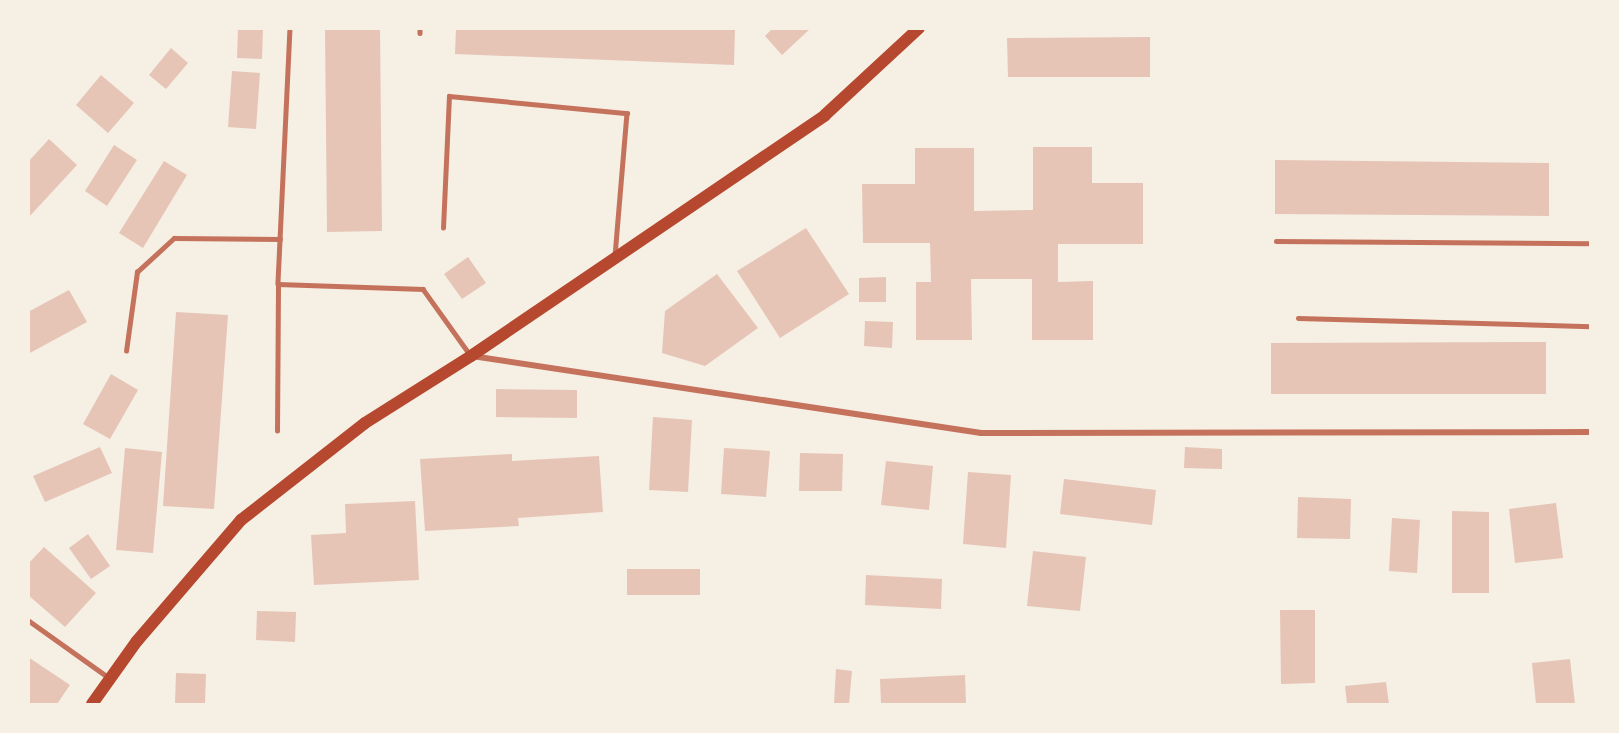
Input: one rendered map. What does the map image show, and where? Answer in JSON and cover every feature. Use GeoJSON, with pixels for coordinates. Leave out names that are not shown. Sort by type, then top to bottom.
{"type":"FeatureCollection","features":[{"type":"Feature","properties":{"kind":"main road"},"geometry":{"type":"LineString","coordinates":[[92,705],[137,641],[241,520],[365,423],[471,356],[825,115],[920,28]]}},
{"type":"Feature","properties":{"kind":"street"},"geometry":{"type":"LineString","coordinates":[[471,356],[981,433],[1590,432]]}},
{"type":"Feature","properties":{"kind":"lane"},"geometry":{"type":"LineString","coordinates":[[277,431],[278,284],[290,28]]}},
{"type":"Feature","properties":{"kind":"lane"},"geometry":{"type":"LineString","coordinates":[[442,228],[449,96],[627,113],[615,258]]}},
{"type":"Feature","properties":{"kind":"lane"},"geometry":{"type":"LineString","coordinates":[[126,351],[137,272],[174,238],[280,239]]}},
{"type":"Feature","properties":{"kind":"lane"},"geometry":{"type":"LineString","coordinates":[[1276,241],[1590,243]]}},
{"type":"Feature","properties":{"kind":"lane"},"geometry":{"type":"LineString","coordinates":[[278,284],[423,289],[471,356]]}},
{"type":"Feature","properties":{"kind":"lane"},"geometry":{"type":"LineString","coordinates":[[1298,318],[1590,326]]}},
{"type":"Feature","properties":{"kind":"lane"},"geometry":{"type":"LineString","coordinates":[[28,620],[110,678]]}},
{"type":"Feature","properties":{"kind":"building"},"geometry":{"type":"Polygon","coordinates":[[[238,28],[263,28],[262,59],[237,58],[238,28]]]}},
{"type":"Feature","properties":{"kind":"building"},"geometry":{"type":"Polygon","coordinates":[[[325,28],[380,28],[382,231],[327,232],[325,28]]]}},
{"type":"Feature","properties":{"kind":"building"},"geometry":{"type":"Polygon","coordinates":[[[456,28],[735,28],[734,65],[455,54],[456,28]]]}},
{"type":"Feature","properties":{"kind":"building"},"geometry":{"type":"Polygon","coordinates":[[[773,28],[811,28],[782,55],[765,36],[773,28]]]}},
{"type":"Feature","properties":{"kind":"building"},"geometry":{"type":"Polygon","coordinates":[[[1150,37],[1150,77],[1008,77],[1007,38],[1150,37]]]}},
{"type":"Feature","properties":{"kind":"building"},"geometry":{"type":"Polygon","coordinates":[[[171,48],[188,63],[166,89],[149,75],[171,48]]]}},
{"type":"Feature","properties":{"kind":"building"},"geometry":{"type":"Polygon","coordinates":[[[232,71],[260,73],[256,129],[228,127],[232,71]]]}},
{"type":"Feature","properties":{"kind":"building"},"geometry":{"type":"Polygon","coordinates":[[[101,75],[134,103],[108,133],[76,105],[101,75]]]}},
{"type":"Feature","properties":{"kind":"building"},"geometry":{"type":"Polygon","coordinates":[[[49,139],[77,165],[28,218],[28,162],[49,139]]]}},
{"type":"Feature","properties":{"kind":"building"},"geometry":{"type":"Polygon","coordinates":[[[114,145],[137,160],[107,206],[85,191],[114,145]]]}},
{"type":"Feature","properties":{"kind":"building"},"geometry":{"type":"Polygon","coordinates":[[[1033,147],[1092,147],[1092,183],[1143,183],[1143,244],[1058,244],[1058,282],[1093,281],[1093,340],[1032,340],[1032,279],[971,279],[972,340],[916,340],[916,282],[931,282],[930,243],[863,243],[862,184],[915,184],[915,148],[974,148],[974,211],[1033,210],[1033,147]]]}},
{"type":"Feature","properties":{"kind":"building"},"geometry":{"type":"Polygon","coordinates":[[[1275,160],[1549,163],[1549,216],[1275,214],[1275,160]]]}},
{"type":"Feature","properties":{"kind":"building"},"geometry":{"type":"Polygon","coordinates":[[[164,161],[187,175],[143,248],[119,233],[164,161]]]}},
{"type":"Feature","properties":{"kind":"building"},"geometry":{"type":"Polygon","coordinates":[[[806,228],[849,294],[780,338],[737,271],[806,228]]]}},
{"type":"Feature","properties":{"kind":"building"},"geometry":{"type":"Polygon","coordinates":[[[468,257],[486,283],[462,299],[444,274],[468,257]]]}},
{"type":"Feature","properties":{"kind":"building"},"geometry":{"type":"Polygon","coordinates":[[[717,274],[758,328],[705,366],[662,353],[665,311],[717,274]]]}},
{"type":"Feature","properties":{"kind":"building"},"geometry":{"type":"Polygon","coordinates":[[[886,277],[886,302],[859,302],[859,278],[886,277]]]}},
{"type":"Feature","properties":{"kind":"building"},"geometry":{"type":"Polygon","coordinates":[[[69,290],[87,322],[28,354],[28,312],[69,290]]]}},
{"type":"Feature","properties":{"kind":"building"},"geometry":{"type":"Polygon","coordinates":[[[176,312],[228,315],[214,509],[163,506],[176,312]]]}},
{"type":"Feature","properties":{"kind":"building"},"geometry":{"type":"Polygon","coordinates":[[[865,321],[893,322],[892,348],[864,346],[865,321]]]}},
{"type":"Feature","properties":{"kind":"building"},"geometry":{"type":"Polygon","coordinates":[[[1546,342],[1546,394],[1271,394],[1271,343],[1546,342]]]}},
{"type":"Feature","properties":{"kind":"building"},"geometry":{"type":"Polygon","coordinates":[[[111,374],[138,390],[110,439],[83,424],[111,374]]]}},
{"type":"Feature","properties":{"kind":"building"},"geometry":{"type":"Polygon","coordinates":[[[496,389],[577,390],[577,418],[496,417],[496,389]]]}},
{"type":"Feature","properties":{"kind":"building"},"geometry":{"type":"Polygon","coordinates":[[[653,417],[692,420],[688,492],[649,490],[653,417]]]}},
{"type":"Feature","properties":{"kind":"building"},"geometry":{"type":"Polygon","coordinates":[[[100,447],[112,473],[45,502],[33,476],[100,447]]]}},
{"type":"Feature","properties":{"kind":"building"},"geometry":{"type":"Polygon","coordinates":[[[1185,447],[1222,449],[1222,469],[1184,468],[1185,447]]]}},
{"type":"Feature","properties":{"kind":"building"},"geometry":{"type":"Polygon","coordinates":[[[125,448],[162,452],[153,553],[116,550],[125,448]]]}},
{"type":"Feature","properties":{"kind":"building"},"geometry":{"type":"Polygon","coordinates":[[[724,448],[770,451],[766,497],[721,494],[724,448]]]}},
{"type":"Feature","properties":{"kind":"building"},"geometry":{"type":"Polygon","coordinates":[[[800,453],[843,454],[842,491],[799,491],[800,453]]]}},
{"type":"Feature","properties":{"kind":"building"},"geometry":{"type":"Polygon","coordinates":[[[512,454],[512,461],[599,456],[603,512],[518,518],[519,526],[425,531],[420,459],[512,454]]]}},
{"type":"Feature","properties":{"kind":"building"},"geometry":{"type":"Polygon","coordinates":[[[886,461],[933,466],[929,510],[881,505],[886,461]]]}},
{"type":"Feature","properties":{"kind":"building"},"geometry":{"type":"Polygon","coordinates":[[[968,472],[1011,475],[1006,548],[963,544],[968,472]]]}},
{"type":"Feature","properties":{"kind":"building"},"geometry":{"type":"Polygon","coordinates":[[[1064,479],[1156,490],[1152,525],[1060,514],[1064,479]]]}},
{"type":"Feature","properties":{"kind":"building"},"geometry":{"type":"Polygon","coordinates":[[[1298,497],[1351,499],[1350,539],[1297,538],[1298,497]]]}},
{"type":"Feature","properties":{"kind":"building"},"geometry":{"type":"Polygon","coordinates":[[[415,501],[419,580],[314,585],[311,535],[346,533],[345,504],[415,501]]]}},
{"type":"Feature","properties":{"kind":"building"},"geometry":{"type":"Polygon","coordinates":[[[1556,503],[1563,558],[1515,563],[1509,509],[1556,503]]]}},
{"type":"Feature","properties":{"kind":"building"},"geometry":{"type":"Polygon","coordinates":[[[1452,511],[1489,512],[1489,593],[1452,593],[1452,511]]]}},
{"type":"Feature","properties":{"kind":"building"},"geometry":{"type":"Polygon","coordinates":[[[1392,518],[1420,520],[1417,573],[1389,571],[1392,518]]]}},
{"type":"Feature","properties":{"kind":"building"},"geometry":{"type":"Polygon","coordinates":[[[88,534],[110,566],[91,579],[69,548],[88,534]]]}},
{"type":"Feature","properties":{"kind":"building"},"geometry":{"type":"Polygon","coordinates":[[[44,547],[96,593],[65,627],[28,595],[28,564],[44,547]]]}},
{"type":"Feature","properties":{"kind":"building"},"geometry":{"type":"Polygon","coordinates":[[[1033,551],[1086,557],[1080,611],[1027,606],[1033,551]]]}},
{"type":"Feature","properties":{"kind":"building"},"geometry":{"type":"Polygon","coordinates":[[[627,569],[700,569],[700,595],[627,595],[627,569]]]}},
{"type":"Feature","properties":{"kind":"building"},"geometry":{"type":"Polygon","coordinates":[[[866,575],[942,579],[941,609],[865,605],[866,575]]]}},
{"type":"Feature","properties":{"kind":"building"},"geometry":{"type":"Polygon","coordinates":[[[1280,610],[1315,610],[1315,683],[1281,684],[1280,610]]]}},
{"type":"Feature","properties":{"kind":"building"},"geometry":{"type":"Polygon","coordinates":[[[257,611],[296,612],[295,642],[256,640],[257,611]]]}},
{"type":"Feature","properties":{"kind":"building"},"geometry":{"type":"Polygon","coordinates":[[[28,657],[70,685],[57,704],[28,704],[28,657]]]}},
{"type":"Feature","properties":{"kind":"building"},"geometry":{"type":"Polygon","coordinates":[[[1570,659],[1575,704],[1536,704],[1532,663],[1570,659]]]}},
{"type":"Feature","properties":{"kind":"building"},"geometry":{"type":"Polygon","coordinates":[[[836,669],[852,671],[849,704],[834,704],[836,669]]]}},
{"type":"Feature","properties":{"kind":"building"},"geometry":{"type":"Polygon","coordinates":[[[176,673],[206,674],[205,704],[175,704],[176,673]]]}},
{"type":"Feature","properties":{"kind":"building"},"geometry":{"type":"Polygon","coordinates":[[[965,675],[966,704],[881,704],[880,679],[965,675]]]}},
{"type":"Feature","properties":{"kind":"building"},"geometry":{"type":"Polygon","coordinates":[[[1386,682],[1389,704],[1347,704],[1345,686],[1386,682]]]}}]}
